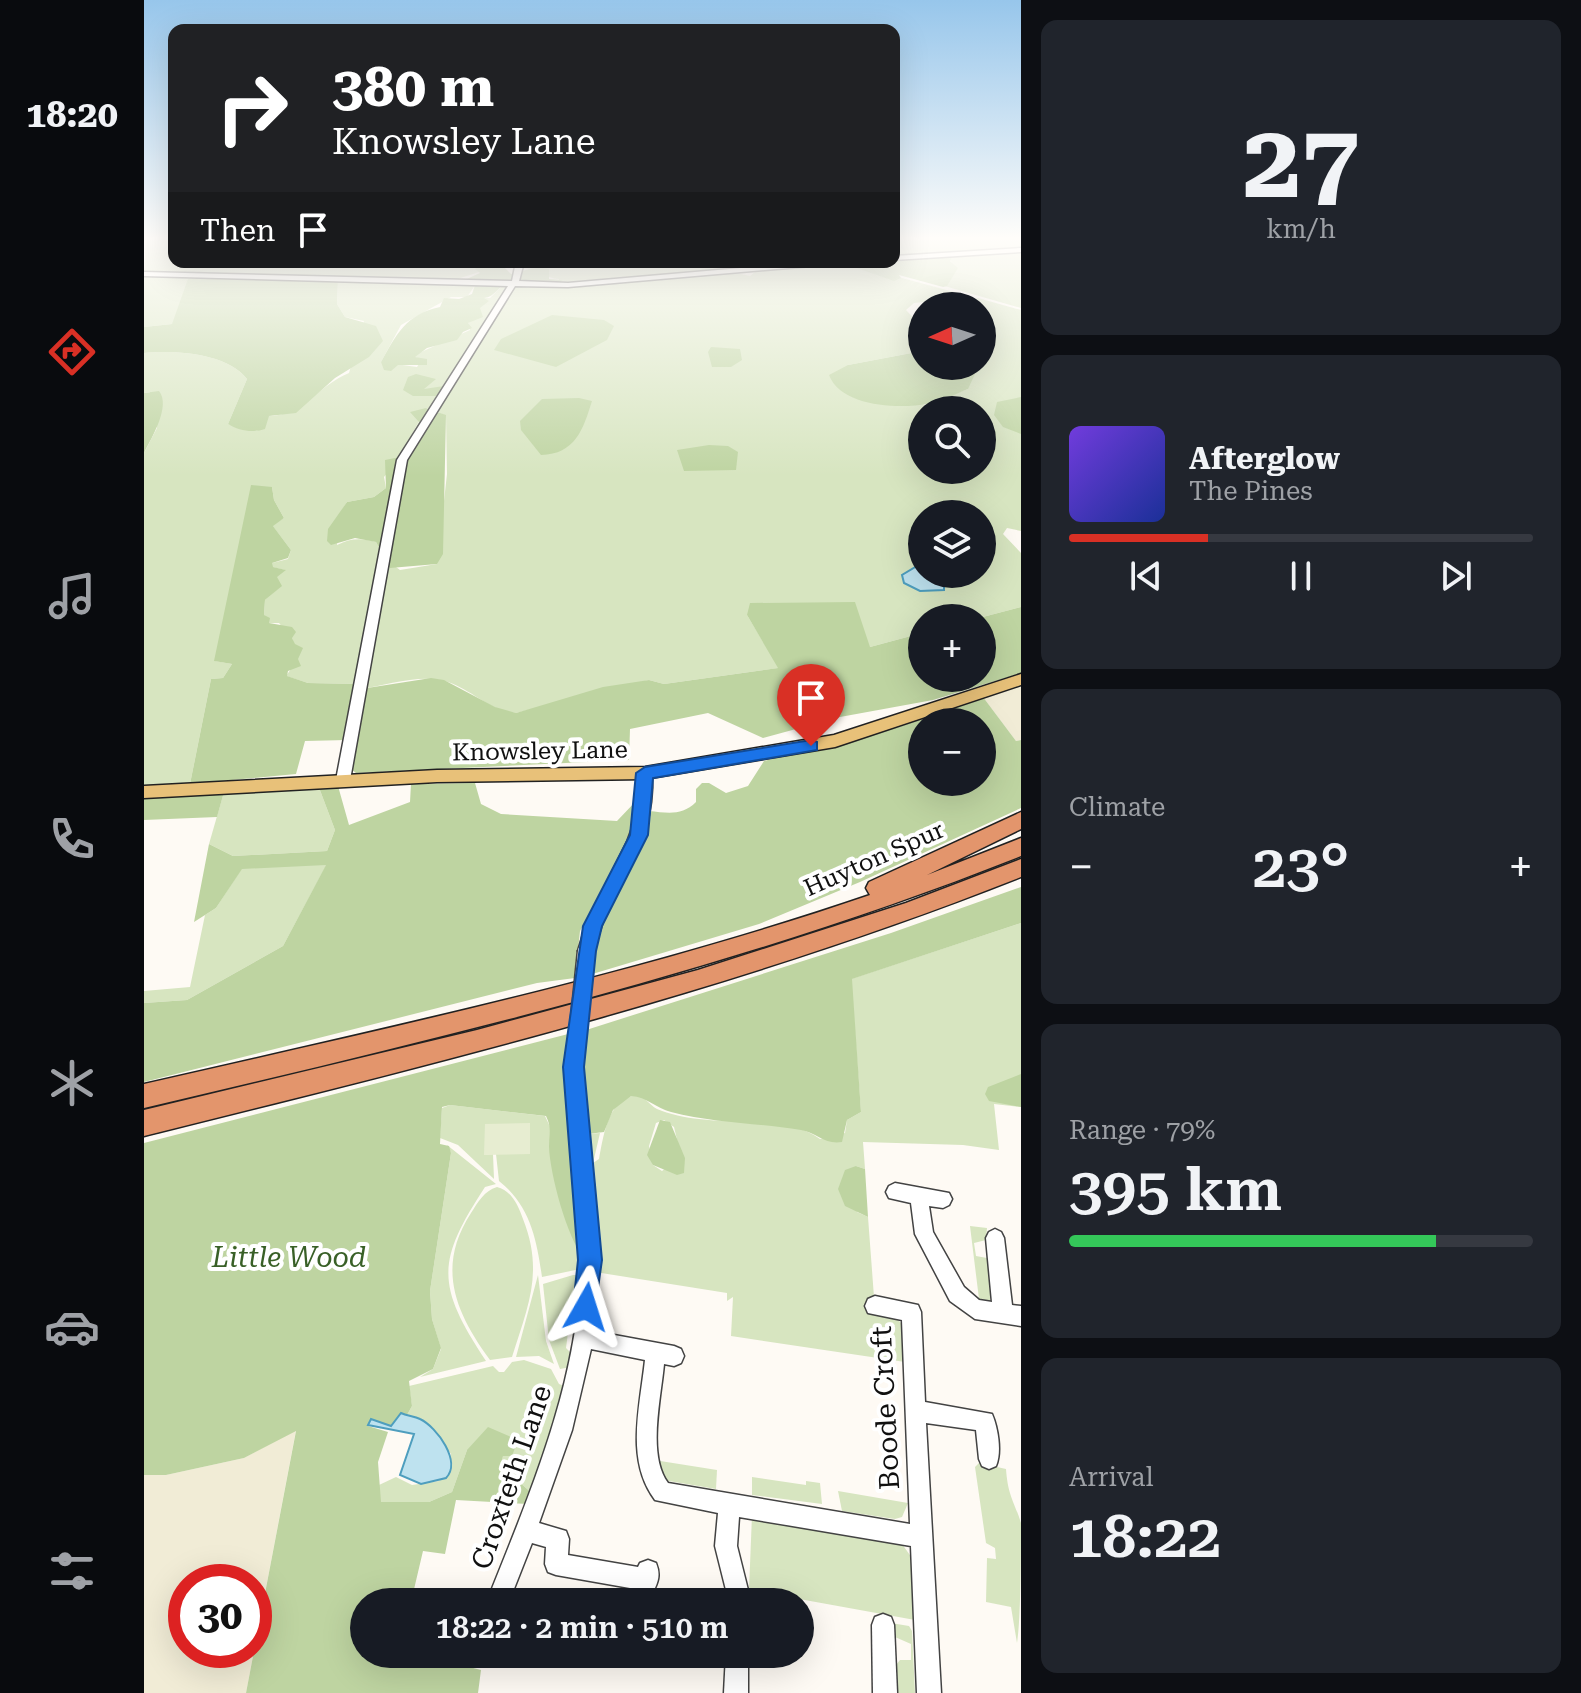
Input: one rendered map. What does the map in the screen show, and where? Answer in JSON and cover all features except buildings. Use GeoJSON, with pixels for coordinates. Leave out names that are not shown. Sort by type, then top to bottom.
{"type":"FeatureCollection","features":[{"type":"Feature","properties":{"kind":"highway","name":"Huyton Spur"},"geometry":{"type":"LineString","coordinates":[[748,944],[1021,820]]}},
{"type":"Feature","properties":{"kind":"highway"},"geometry":{"type":"LineString","coordinates":[[144,1096],[517,1009],[748,944],[886,898],[1021,847]]}},
{"type":"Feature","properties":{"kind":"highway"},"geometry":{"type":"LineString","coordinates":[[144,1123],[536,1027],[715,977],[852,933],[1021,868]]}},
{"type":"Feature","properties":{"kind":"main road","name":"Knowsley Lane"},"geometry":{"type":"LineString","coordinates":[[144,792],[343,780],[645,773],[835,741],[1021,679]]}},
{"type":"Feature","properties":{"kind":"street"},"geometry":{"type":"LineString","coordinates":[[343,780],[402,460],[492,318]]}},
{"type":"Feature","properties":{"kind":"street","name":"Croxteth Lane"},"geometry":{"type":"LineString","coordinates":[[503,1588],[564,1427],[589,1282],[574,1067],[586,951],[595,919],[639,835],[645,773]]}},
{"type":"Feature","properties":{"kind":"street"},"geometry":{"type":"LineString","coordinates":[[895,1192],[943,1199]]}},
{"type":"Feature","properties":{"kind":"street"},"geometry":{"type":"LineString","coordinates":[[919,1196],[924,1234],[957,1294],[975,1309],[1012,1314],[990,1246]]}},
{"type":"Feature","properties":{"kind":"street","name":"Boode Croft"},"geometry":{"type":"LineString","coordinates":[[875,1306],[911,1312],[929,1693]]}},
{"type":"Feature","properties":{"kind":"street"},"geometry":{"type":"LineString","coordinates":[[598,1342],[664,1355],[647,1461],[653,1485],[672,1496],[922,1537]]}},
{"type":"Feature","properties":{"kind":"street"},"geometry":{"type":"LineString","coordinates":[[916,1411],[985,1421],[989,1459]]}},
{"type":"Feature","properties":{"kind":"street"},"geometry":{"type":"LineString","coordinates":[[729,1505],[726,1546],[736,1588]]}},
{"type":"Feature","properties":{"kind":"street"},"geometry":{"type":"LineString","coordinates":[[525,1530],[558,1539],[556,1564],[647,1580],[648,1571]]}},
{"type":"Feature","properties":{"kind":"street"},"geometry":{"type":"LineString","coordinates":[[883,1625],[885,1693]]}},
{"type":"Feature","properties":{"kind":"street"},"geometry":{"type":"LineString","coordinates":[[736,1693],[737,1668]]}},
{"type":"Feature","properties":{"kind":"shaded area"},"geometry":{"type":"Polygon","coordinates":[[[1021,684],[1021,740],[1016,741],[996,714],[996,708],[991,708],[983,697],[1021,684]]]}},
{"type":"Feature","properties":{"kind":"shaded area"},"geometry":{"type":"Polygon","coordinates":[[[296,1430],[271,1564],[168,1564],[168,1668],[251,1668],[246,1693],[144,1693],[144,1475],[166,1475],[244,1458],[296,1430]]]}},
{"type":"Feature","properties":{"kind":"green space"},"geometry":{"type":"Polygon","coordinates":[[[144,318],[182,318],[172,324],[144,327],[144,318]]]}},
{"type":"Feature","properties":{"kind":"green space"},"geometry":{"type":"Polygon","coordinates":[[[174,318],[348,318],[376,326],[383,341],[369,357],[335,378],[296,413],[269,416],[265,429],[251,431],[228,424],[247,379],[238,370],[200,355],[144,353],[144,327],[172,324],[174,318]]]}},
{"type":"Feature","properties":{"kind":"green space"},"geometry":{"type":"Polygon","coordinates":[[[350,318],[413,318],[401,325],[381,362],[417,367],[422,359],[414,357],[419,353],[470,330],[468,323],[474,318],[488,318],[430,409],[426,408],[400,457],[384,477],[386,488],[374,497],[347,502],[339,515],[337,545],[361,539],[376,542],[382,553],[357,684],[308,683],[286,676],[298,659],[292,638],[279,623],[268,623],[264,615],[265,600],[281,586],[276,577],[285,570],[272,567],[272,563],[288,559],[291,550],[272,525],[284,518],[274,500],[272,487],[215,661],[232,664],[223,678],[211,679],[190,784],[144,788],[144,453],[157,428],[150,392],[144,393],[144,353],[200,355],[238,370],[247,379],[228,424],[257,431],[268,416],[280,415],[301,406],[349,373],[364,321],[350,318]]]}},
{"type":"Feature","properties":{"kind":"green space"},"geometry":{"type":"Polygon","coordinates":[[[480,318],[468,323],[472,328],[463,332],[457,340],[427,348],[415,357],[427,359],[427,365],[398,365],[391,371],[384,370],[381,362],[410,320],[480,318]]]}},
{"type":"Feature","properties":{"kind":"green space"},"geometry":{"type":"Polygon","coordinates":[[[494,318],[908,318],[908,354],[848,365],[908,396],[908,484],[996,484],[996,396],[949,396],[968,389],[968,380],[996,380],[996,318],[1021,318],[1021,531],[1007,528],[1003,534],[1021,553],[1021,607],[996,614],[996,604],[908,604],[908,637],[870,647],[747,615],[779,668],[664,684],[649,680],[516,713],[498,708],[457,686],[438,680],[416,679],[361,689],[384,558],[400,570],[437,564],[447,474],[446,416],[434,410],[494,318]]]}},
{"type":"Feature","properties":{"kind":"green space"},"geometry":{"type":"Polygon","coordinates":[[[546,318],[604,320],[614,326],[607,340],[556,367],[494,350],[501,339],[546,318]]]}},
{"type":"Feature","properties":{"kind":"green space"},"geometry":{"type":"Polygon","coordinates":[[[711,347],[740,349],[742,360],[731,367],[712,367],[708,352],[711,347]]]}},
{"type":"Feature","properties":{"kind":"green space"},"geometry":{"type":"Polygon","coordinates":[[[908,354],[908,380],[972,380],[968,389],[952,396],[908,396],[908,406],[887,405],[858,400],[836,386],[829,375],[848,365],[908,354]]]}},
{"type":"Feature","properties":{"kind":"green space"},"geometry":{"type":"Polygon","coordinates":[[[416,374],[436,379],[424,389],[444,386],[436,396],[413,396],[403,390],[408,377],[416,374]]]}},
{"type":"Feature","properties":{"kind":"green space"},"geometry":{"type":"Polygon","coordinates":[[[159,391],[162,413],[144,453],[144,393],[159,391]]]}},
{"type":"Feature","properties":{"kind":"green space"},"geometry":{"type":"Polygon","coordinates":[[[1021,397],[1021,434],[1003,427],[996,418],[997,402],[1021,397]]]}},
{"type":"Feature","properties":{"kind":"green space"},"geometry":{"type":"Polygon","coordinates":[[[579,398],[592,401],[581,431],[562,450],[541,455],[521,430],[520,421],[542,399],[579,398]]]}},
{"type":"Feature","properties":{"kind":"green space"},"geometry":{"type":"Polygon","coordinates":[[[426,408],[446,415],[443,554],[437,564],[390,568],[376,542],[355,538],[331,545],[327,541],[328,529],[347,502],[374,497],[386,488],[385,460],[400,457],[419,422],[410,412],[426,408]]]}},
{"type":"Feature","properties":{"kind":"green space"},"geometry":{"type":"Polygon","coordinates":[[[709,445],[728,446],[738,452],[736,470],[684,471],[677,450],[709,445]]]}},
{"type":"Feature","properties":{"kind":"green space"},"geometry":{"type":"Polygon","coordinates":[[[251,485],[272,487],[274,500],[284,518],[273,526],[291,550],[288,558],[272,563],[273,567],[286,570],[277,577],[282,586],[265,600],[264,615],[270,618],[269,623],[292,627],[296,632],[292,638],[295,644],[303,648],[298,659],[301,666],[288,671],[287,676],[308,683],[357,684],[347,740],[305,741],[296,774],[190,784],[211,679],[223,678],[232,664],[214,661],[251,485]]]}},
{"type":"Feature","properties":{"kind":"green space"},"geometry":{"type":"Polygon","coordinates":[[[855,602],[870,647],[908,637],[908,692],[959,692],[933,700],[840,717],[763,738],[708,713],[630,729],[629,760],[356,773],[347,766],[361,689],[431,678],[444,680],[495,707],[516,713],[603,687],[649,680],[664,684],[778,668],[747,615],[750,603],[855,602]]]}},
{"type":"Feature","properties":{"kind":"green space"},"geometry":{"type":"Polygon","coordinates":[[[1021,607],[1021,673],[996,681],[996,614],[1021,607]]]}},
{"type":"Feature","properties":{"kind":"green space"},"geometry":{"type":"Polygon","coordinates":[[[983,697],[991,708],[952,708],[983,697]]]}},
{"type":"Feature","properties":{"kind":"green space"},"geometry":{"type":"Polygon","coordinates":[[[996,714],[1016,741],[1021,740],[1021,808],[860,882],[759,924],[589,975],[600,925],[646,832],[649,811],[685,810],[696,802],[696,789],[702,783],[709,783],[726,793],[748,786],[764,761],[908,724],[908,796],[996,796],[996,714]]]}},
{"type":"Feature","properties":{"kind":"green space"},"geometry":{"type":"Polygon","coordinates":[[[475,783],[481,804],[501,814],[617,821],[637,800],[629,843],[580,931],[575,978],[537,983],[144,1082],[144,1003],[187,1000],[283,946],[326,865],[242,869],[216,908],[194,922],[209,844],[233,856],[327,851],[335,830],[318,785],[338,786],[349,825],[410,802],[411,784],[475,783]]]}},
{"type":"Feature","properties":{"kind":"green space"},"geometry":{"type":"Polygon","coordinates":[[[318,785],[335,830],[327,851],[233,856],[209,844],[224,792],[318,785]]]}},
{"type":"Feature","properties":{"kind":"green space"},"geometry":{"type":"Polygon","coordinates":[[[224,792],[217,817],[144,820],[144,799],[224,792]]]}},
{"type":"Feature","properties":{"kind":"green space"},"geometry":{"type":"Polygon","coordinates":[[[327,864],[283,946],[187,1000],[144,1003],[144,991],[190,987],[205,915],[216,908],[242,868],[327,864]]]}},
{"type":"Feature","properties":{"kind":"green space"},"geometry":{"type":"Polygon","coordinates":[[[1021,887],[1021,923],[852,979],[861,1112],[847,1120],[842,1142],[831,1142],[801,1130],[687,1116],[631,1096],[613,1110],[604,1132],[588,1134],[581,1097],[583,1031],[891,933],[1021,887]]]}},
{"type":"Feature","properties":{"kind":"green space"},"geometry":{"type":"Polygon","coordinates":[[[1021,923],[1021,1107],[994,1104],[999,1150],[963,1145],[863,1142],[865,1169],[856,1166],[857,1212],[868,1217],[874,1297],[903,1325],[905,1362],[731,1336],[733,1297],[727,1301],[727,1293],[595,1272],[588,1134],[600,1133],[593,1163],[599,1159],[611,1114],[623,1100],[639,1096],[657,1109],[678,1116],[778,1124],[820,1139],[845,1133],[847,1120],[861,1112],[851,979],[1021,923]],[[664,1120],[656,1123],[649,1146],[653,1165],[662,1171],[681,1156],[674,1127],[664,1120]]]}},
{"type":"Feature","properties":{"kind":"green space","name":"Little Wood"},"geometry":{"type":"Polygon","coordinates":[[[572,1033],[584,1258],[572,1236],[556,1189],[546,1116],[450,1105],[442,1107],[440,1144],[449,1146],[451,1153],[430,1291],[432,1319],[441,1348],[433,1369],[409,1381],[412,1406],[407,1415],[401,1413],[391,1426],[371,1419],[368,1426],[388,1432],[378,1462],[381,1502],[429,1502],[452,1492],[467,1450],[488,1427],[511,1437],[516,1445],[512,1456],[503,1456],[501,1466],[534,1495],[528,1504],[456,1500],[445,1554],[423,1551],[414,1588],[350,1588],[350,1668],[473,1668],[481,1670],[478,1693],[246,1693],[251,1668],[272,1668],[271,1564],[296,1431],[244,1458],[166,1475],[144,1475],[144,1143],[572,1033]]]}},
{"type":"Feature","properties":{"kind":"green space"},"geometry":{"type":"Polygon","coordinates":[[[1021,1074],[1021,1107],[989,1101],[985,1094],[988,1087],[1021,1074]]]}},
{"type":"Feature","properties":{"kind":"green space"},"geometry":{"type":"Polygon","coordinates":[[[450,1105],[545,1116],[552,1131],[549,1145],[561,1202],[584,1258],[585,1268],[542,1277],[531,1225],[519,1202],[499,1181],[496,1154],[529,1154],[530,1123],[484,1155],[493,1154],[494,1179],[458,1145],[440,1138],[442,1108],[450,1105]]]}},
{"type":"Feature","properties":{"kind":"green space"},"geometry":{"type":"Polygon","coordinates":[[[660,1120],[670,1122],[685,1158],[684,1173],[677,1175],[653,1165],[647,1155],[660,1120]]]}},
{"type":"Feature","properties":{"kind":"green space"},"geometry":{"type":"Polygon","coordinates":[[[530,1123],[530,1154],[484,1155],[485,1124],[530,1123]]]}},
{"type":"Feature","properties":{"kind":"green space"},"geometry":{"type":"Polygon","coordinates":[[[447,1145],[496,1184],[485,1187],[457,1235],[448,1274],[458,1312],[486,1361],[420,1377],[433,1369],[441,1349],[432,1319],[430,1291],[451,1153],[447,1145]]]}},
{"type":"Feature","properties":{"kind":"green space"},"geometry":{"type":"Polygon","coordinates":[[[856,1166],[865,1169],[868,1217],[845,1206],[838,1189],[845,1170],[856,1166]]]}},
{"type":"Feature","properties":{"kind":"green space"},"geometry":{"type":"Polygon","coordinates":[[[497,1187],[510,1195],[519,1209],[529,1238],[533,1273],[528,1305],[512,1357],[490,1360],[459,1307],[452,1271],[460,1233],[482,1197],[497,1187]]]}},
{"type":"Feature","properties":{"kind":"green space"},"geometry":{"type":"Polygon","coordinates":[[[970,1226],[987,1228],[986,1240],[974,1243],[976,1256],[987,1258],[991,1264],[990,1301],[979,1299],[970,1226]]]}},
{"type":"Feature","properties":{"kind":"green space"},"geometry":{"type":"Polygon","coordinates":[[[538,1275],[546,1341],[554,1364],[539,1356],[516,1357],[538,1275]]]}},
{"type":"Feature","properties":{"kind":"green space"},"geometry":{"type":"Polygon","coordinates":[[[583,1275],[581,1303],[571,1310],[566,1348],[573,1355],[571,1367],[560,1369],[549,1340],[543,1284],[583,1275]]]}},
{"type":"Feature","properties":{"kind":"green space"},"geometry":{"type":"Polygon","coordinates":[[[524,1360],[551,1369],[559,1384],[567,1387],[534,1495],[501,1466],[503,1456],[467,1450],[452,1492],[429,1502],[380,1502],[379,1485],[396,1477],[412,1485],[439,1481],[451,1454],[428,1424],[407,1415],[412,1406],[409,1386],[493,1366],[504,1372],[512,1362],[524,1360]]]}},
{"type":"Feature","properties":{"kind":"green space"},"geometry":{"type":"Polygon","coordinates":[[[654,1460],[717,1470],[716,1489],[663,1480],[654,1460]]]}},
{"type":"Feature","properties":{"kind":"green space"},"geometry":{"type":"Polygon","coordinates":[[[979,1463],[1006,1469],[1021,1523],[1017,1643],[1011,1607],[986,1602],[987,1558],[996,1559],[995,1548],[986,1543],[975,1467],[979,1463]]]}},
{"type":"Feature","properties":{"kind":"green space"},"geometry":{"type":"Polygon","coordinates":[[[752,1477],[806,1485],[806,1481],[820,1483],[822,1504],[752,1495],[752,1477]]]}},
{"type":"Feature","properties":{"kind":"green space"},"geometry":{"type":"Polygon","coordinates":[[[838,1491],[908,1503],[902,1517],[895,1519],[842,1511],[838,1491]]]}},
{"type":"Feature","properties":{"kind":"green space"},"geometry":{"type":"Polygon","coordinates":[[[752,1515],[902,1544],[912,1558],[915,1620],[814,1602],[814,1588],[749,1588],[752,1515]]]}},
{"type":"Feature","properties":{"kind":"green space"},"geometry":{"type":"Polygon","coordinates":[[[891,1623],[909,1626],[912,1631],[915,1693],[893,1693],[892,1670],[900,1660],[911,1660],[911,1644],[895,1637],[891,1623]]]}},
{"type":"Feature","properties":{"kind":"water"},"geometry":{"type":"Polygon","coordinates":[[[908,571],[908,585],[904,583],[902,575],[908,571]]]}},
{"type":"Feature","properties":{"kind":"water"},"geometry":{"type":"Polygon","coordinates":[[[914,588],[944,588],[944,590],[920,591],[914,588]]]}},
{"type":"Feature","properties":{"kind":"water"},"geometry":{"type":"Polygon","coordinates":[[[401,1413],[427,1423],[440,1437],[451,1463],[446,1478],[421,1484],[400,1475],[414,1434],[368,1425],[371,1419],[391,1426],[401,1413]]]}},
{"type":"Feature","properties":{"kind":"route"},"geometry":{"type":"LineString","coordinates":[[586,1307],[590,1260],[574,1067],[586,951],[592,926],[639,835],[645,773],[811,746]]}}]}
